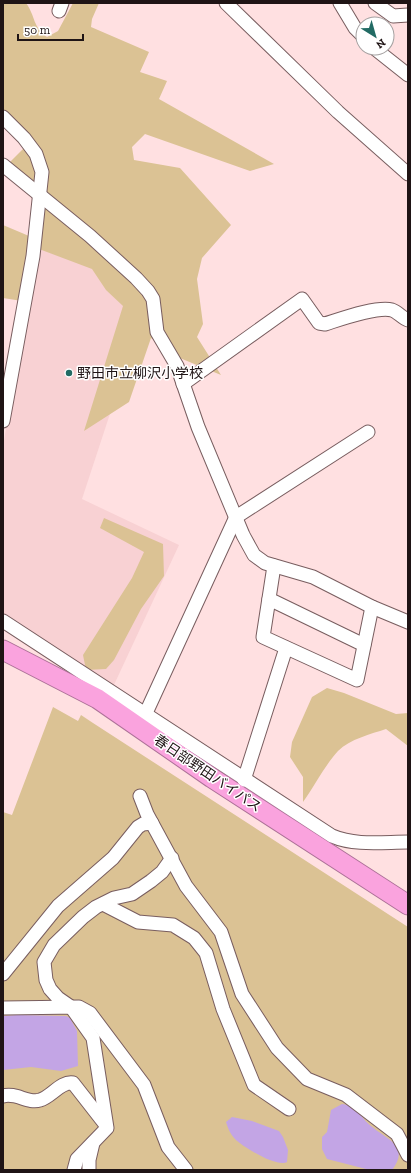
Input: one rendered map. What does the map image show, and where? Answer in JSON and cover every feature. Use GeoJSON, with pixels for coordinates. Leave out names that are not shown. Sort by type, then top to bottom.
{"type":"FeatureCollection","features":[{"type":"Feature","properties":{"kind":"highway","name":"春日部野田バイパス"},"geometry":{"type":"LineString","coordinates":[[3,650],[98,699],[212,778],[408,905]]}},
{"type":"Feature","properties":{"kind":"highway","name":"春日部野田バイパス"},"geometry":{"type":"LineString","coordinates":[[3,664],[59,690],[108,718],[207,787],[408,918]]}},
{"type":"Feature","properties":{"kind":"street"},"geometry":{"type":"LineString","coordinates":[[226,3],[343,116],[407,172]]}},
{"type":"Feature","properties":{"kind":"street"},"geometry":{"type":"LineString","coordinates":[[340,3],[355,28]]}},
{"type":"Feature","properties":{"kind":"street"},"geometry":{"type":"LineString","coordinates":[[375,3],[393,16],[408,15]]}},
{"type":"Feature","properties":{"kind":"street"},"geometry":{"type":"LineString","coordinates":[[384,56],[408,74]]}},
{"type":"Feature","properties":{"kind":"street"},"geometry":{"type":"LineString","coordinates":[[3,117],[24,138],[36,154],[42,172],[33,256],[3,421]]}},
{"type":"Feature","properties":{"kind":"street"},"geometry":{"type":"LineString","coordinates":[[3,164],[40,194],[136,278],[148,291],[153,299],[157,332],[177,366],[189,405],[236,517],[254,555],[265,563],[313,577],[372,607],[408,622]]}},
{"type":"Feature","properties":{"kind":"street"},"geometry":{"type":"LineString","coordinates":[[183,384],[302,299],[319,323],[325,324],[360,313],[385,309],[395,311],[408,320]]}},
{"type":"Feature","properties":{"kind":"street"},"geometry":{"type":"LineString","coordinates":[[145,715],[236,517],[368,432]]}},
{"type":"Feature","properties":{"kind":"street"},"geometry":{"type":"LineString","coordinates":[[274,566],[263,637],[357,680],[372,607]]}},
{"type":"Feature","properties":{"kind":"street"},"geometry":{"type":"LineString","coordinates":[[269,599],[364,645]]}},
{"type":"Feature","properties":{"kind":"street"},"geometry":{"type":"LineString","coordinates":[[3,621],[310,823],[342,840],[408,842]]}},
{"type":"Feature","properties":{"kind":"street"},"geometry":{"type":"LineString","coordinates":[[244,780],[286,648]]}},
{"type":"Feature","properties":{"kind":"street"},"geometry":{"type":"LineString","coordinates":[[140,796],[152,823],[186,886],[221,932],[242,994],[277,1048],[307,1079],[346,1094],[397,1134],[408,1154]]}},
{"type":"Feature","properties":{"kind":"street"},"geometry":{"type":"LineString","coordinates":[[3,974],[58,906],[113,858],[138,827],[143,824],[152,823]]}},
{"type":"Feature","properties":{"kind":"street"},"geometry":{"type":"LineString","coordinates":[[74,1170],[77,1159],[107,1128],[93,1038],[71,1007],[58,998],[50,989],[46,980],[44,962],[54,945],[72,926],[96,907],[114,898],[132,894],[152,881],[162,872],[172,858]]}},
{"type":"Feature","properties":{"kind":"street"},"geometry":{"type":"LineString","coordinates":[[103,904],[138,922],[173,925],[194,938],[206,953],[223,1009],[254,1085],[289,1109]]}},
{"type":"Feature","properties":{"kind":"street"},"geometry":{"type":"LineString","coordinates":[[3,1008],[79,1007],[90,1013],[144,1085],[168,1147],[186,1170]]}},
{"type":"Feature","properties":{"kind":"street"},"geometry":{"type":"LineString","coordinates":[[3,1096],[10,1094],[34,1101],[41,1100],[65,1084],[73,1083],[106,1125]]}},
{"type":"Feature","properties":{"kind":"street"},"geometry":{"type":"LineString","coordinates":[[89,1170],[89,1160],[93,1143]]}},
{"type":"Feature","properties":{"kind":"shaded area"},"geometry":{"type":"Polygon","coordinates":[[[3,3],[26,3],[36,25],[47,37],[58,31],[73,3],[99,3],[92,19],[91,27],[149,52],[140,72],[167,81],[159,99],[274,164],[250,171],[145,134],[132,147],[134,160],[180,168],[231,225],[202,258],[197,279],[203,324],[197,337],[221,375],[175,356],[151,338],[129,402],[84,431],[123,306],[106,290],[92,269],[39,249],[44,203],[8,164],[26,146],[3,126],[3,3]]]}},
{"type":"Feature","properties":{"kind":"shaded area","name":"野田市立柳沢小学校"},"geometry":{"type":"Polygon","coordinates":[[[42,205],[148,298],[82,499],[179,545],[113,687],[3,613],[3,447],[42,205]]]}},
{"type":"Feature","properties":{"kind":"shaded area"},"geometry":{"type":"Polygon","coordinates":[[[3,225],[29,236],[22,301],[3,298],[3,225]]]}},
{"type":"Feature","properties":{"kind":"shaded area"},"geometry":{"type":"Polygon","coordinates":[[[104,518],[163,544],[164,576],[141,609],[114,660],[106,669],[86,670],[83,655],[132,578],[144,552],[100,528],[104,518]]]}},
{"type":"Feature","properties":{"kind":"shaded area"},"geometry":{"type":"Polygon","coordinates":[[[327,688],[344,693],[396,714],[408,713],[408,746],[386,729],[348,743],[333,757],[303,802],[303,777],[290,757],[292,742],[312,697],[327,688]]]}},
{"type":"Feature","properties":{"kind":"shaded area"},"geometry":{"type":"Polygon","coordinates":[[[53,707],[78,721],[81,715],[408,927],[408,1170],[3,1170],[3,812],[12,815],[53,707]]]}},
{"type":"Feature","properties":{"kind":"shaded area"},"geometry":{"type":"Polygon","coordinates":[[[3,1016],[66,1016],[70,1018],[77,1031],[78,1066],[61,1071],[31,1067],[3,1070],[3,1016]]]}},
{"type":"Feature","properties":{"kind":"shaded area"},"geometry":{"type":"Polygon","coordinates":[[[342,1104],[355,1110],[367,1123],[389,1139],[398,1149],[399,1155],[397,1162],[392,1170],[370,1170],[327,1159],[322,1149],[322,1137],[327,1132],[331,1110],[342,1104]]]}},
{"type":"Feature","properties":{"kind":"shaded area"},"geometry":{"type":"Polygon","coordinates":[[[232,1117],[252,1121],[279,1131],[288,1150],[287,1162],[276,1162],[260,1156],[239,1143],[228,1129],[226,1122],[232,1117]]]}},
{"type":"Feature","properties":{"kind":"place","name":"野田市立柳沢小学校"},"geometry":{"type":"Point","coordinates":[69,373]}}]}
